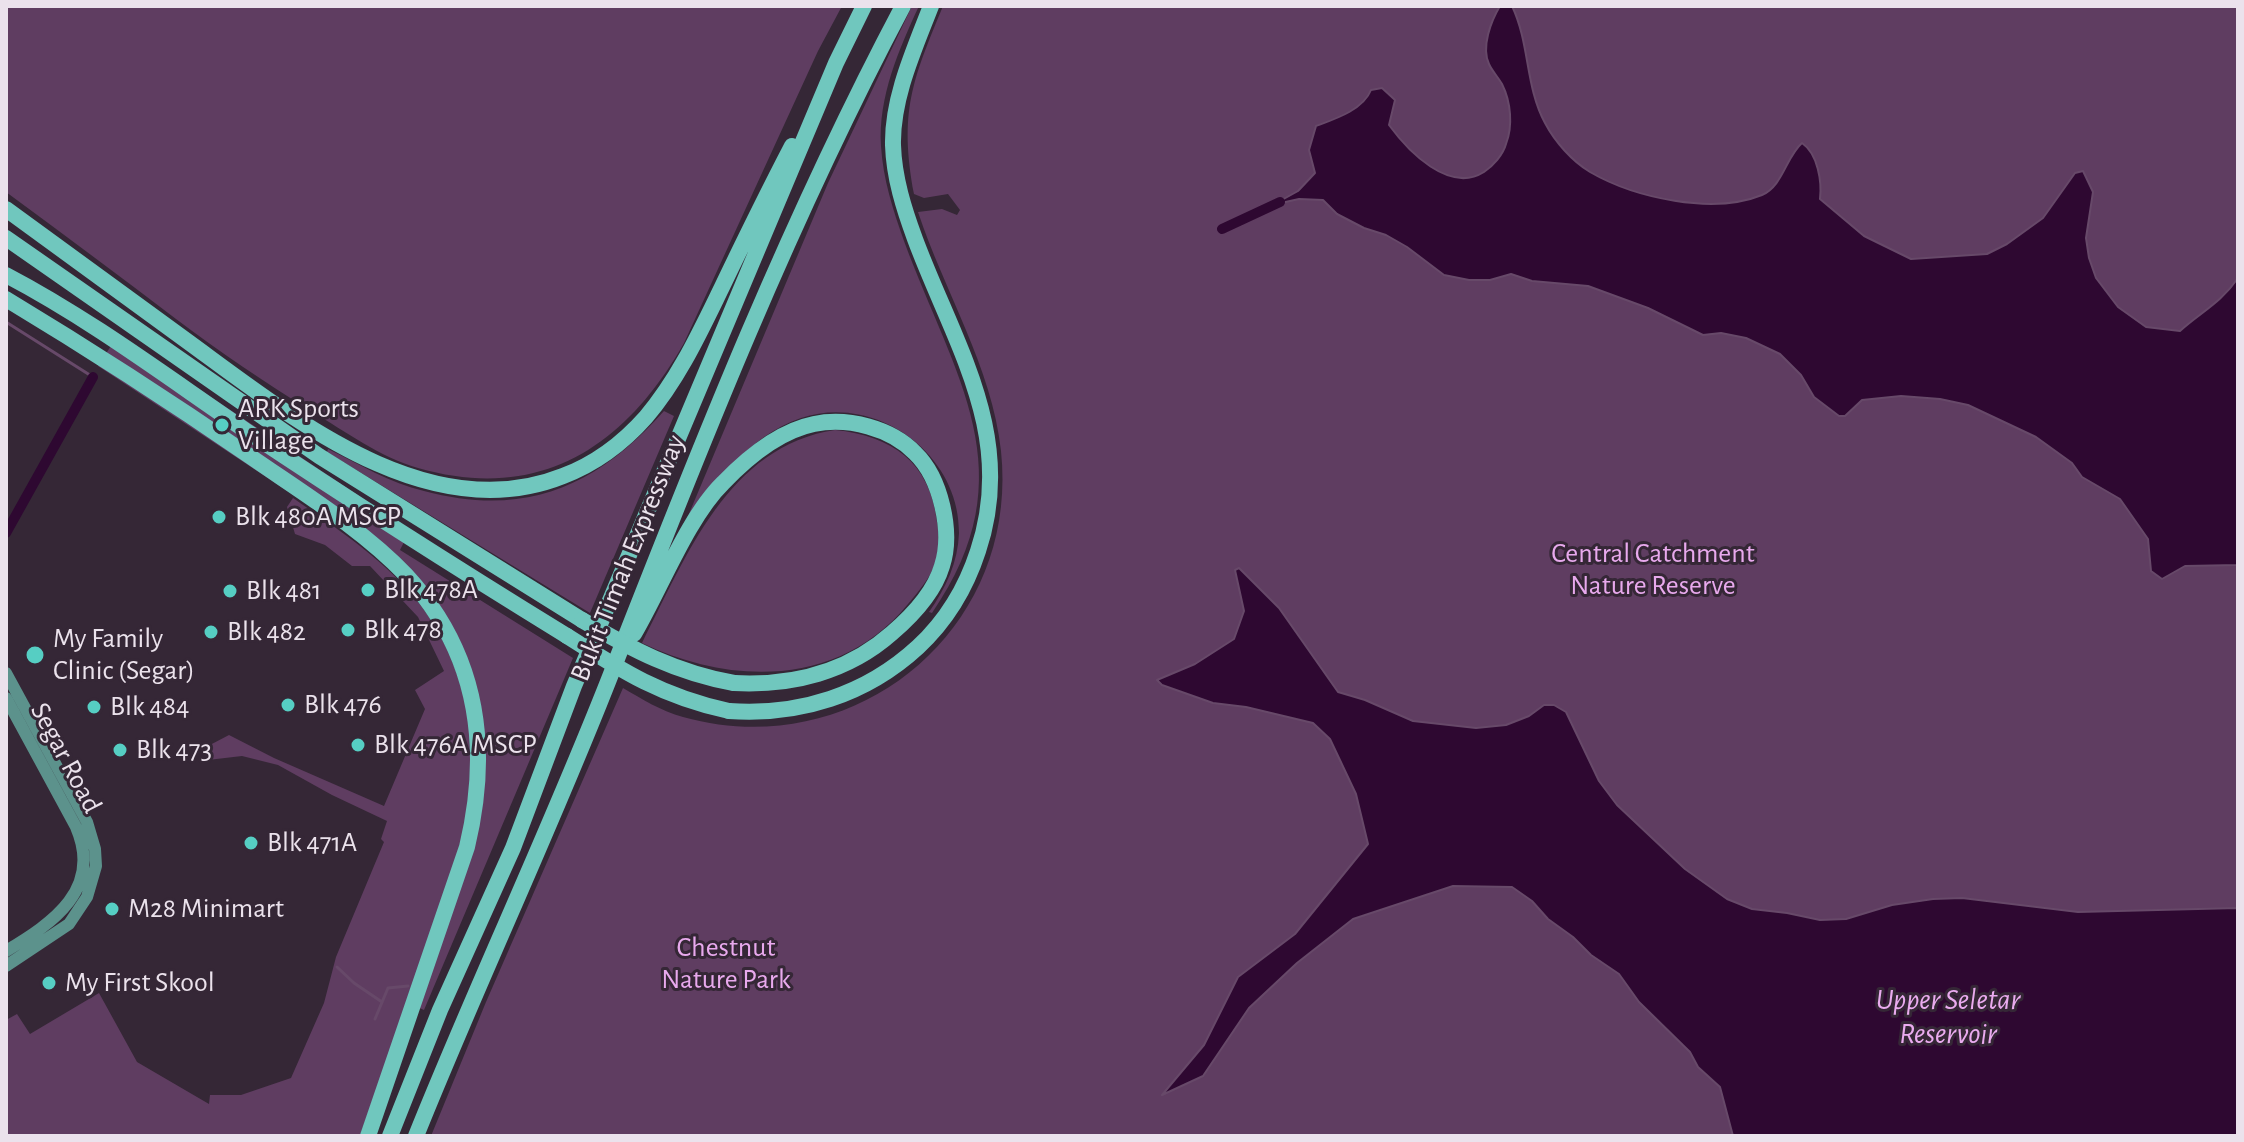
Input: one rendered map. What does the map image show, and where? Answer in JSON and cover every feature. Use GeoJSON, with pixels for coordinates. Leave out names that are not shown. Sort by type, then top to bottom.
{"type":"FeatureCollection","features":[{"type":"Feature","properties":{"kind":"highway","name":"Bukit Timah Expressway"},"geometry":{"type":"LineString","coordinates":[[390,1136],[440,1010],[513,848],[574,686],[836,63],[864,6]]}},
{"type":"Feature","properties":{"kind":"highway","name":"Bukit Timah Expressway"},"geometry":{"type":"LineString","coordinates":[[416,1136],[613,670],[667,526],[752,324],[819,177],[903,6]]}},
{"type":"Feature","properties":{"kind":"highway"},"geometry":{"type":"LineString","coordinates":[[6,266],[39,292],[382,522],[624,672],[675,697],[729,711],[778,712],[817,704],[858,689],[882,676],[931,636],[956,601],[971,571],[988,515],[992,476],[989,436],[974,382],[901,200],[893,145],[899,95],[931,6]]}},
{"type":"Feature","properties":{"kind":"highway"},"geometry":{"type":"LineString","coordinates":[[6,209],[285,412],[343,446],[381,465],[427,481],[462,488],[525,488],[575,471],[608,452],[664,395],[693,345],[836,63]]}},
{"type":"Feature","properties":{"kind":"highway"},"geometry":{"type":"LineString","coordinates":[[6,238],[319,456],[619,642],[664,665],[703,678],[734,683],[799,680],[853,660],[892,633],[927,596],[942,567],[946,550],[948,532],[942,500],[917,453],[893,436],[856,423],[814,424],[779,437],[720,485],[691,527],[648,610],[613,670]]}},
{"type":"Feature","properties":{"kind":"highway"},"geometry":{"type":"LineString","coordinates":[[6,275],[39,292]]}},
{"type":"Feature","properties":{"kind":"highway"},"geometry":{"type":"LineString","coordinates":[[6,289],[72,339]]}},
{"type":"Feature","properties":{"kind":"highway"},"geometry":{"type":"LineString","coordinates":[[6,299],[228,441],[350,528],[405,574],[446,630],[462,663],[477,723],[478,790],[467,847],[368,1136]]}},
{"type":"Feature","properties":{"kind":"street","name":"Segar Road"},"geometry":{"type":"LineString","coordinates":[[6,673],[87,822],[93,835],[96,858],[87,897],[69,924],[6,966]]}},
{"type":"Feature","properties":{"kind":"street","name":"Segar Road"},"geometry":{"type":"LineString","coordinates":[[6,698],[76,827],[83,848],[83,861],[76,890],[62,913],[6,951]]}},
{"type":"Feature","properties":{"kind":"green space"},"geometry":{"type":"Polygon","coordinates":[[[6,6],[842,6],[818,51],[684,343],[661,380],[635,411],[606,437],[575,458],[540,471],[503,478],[462,477],[418,468],[363,443],[226,355],[6,192],[6,6]]]}},
{"type":"Feature","properties":{"kind":"green space"},"geometry":{"type":"Polygon","coordinates":[[[912,6],[919,6],[897,56],[886,92],[881,128],[882,158],[889,194],[904,241],[960,382],[973,426],[979,470],[976,515],[961,562],[932,613],[929,612],[954,564],[959,533],[956,504],[945,478],[929,455],[908,436],[884,423],[857,414],[829,413],[801,418],[782,426],[764,437],[734,464],[683,528],[828,183],[912,6]]]}},
{"type":"Feature","properties":{"kind":"green space","name":"Central Catchment Nature Reserve"},"geometry":{"type":"Polygon","coordinates":[[[943,6],[2238,6],[2238,1136],[431,1136],[623,688],[683,717],[747,727],[808,721],[864,701],[913,670],[954,627],[983,575],[1000,516],[1001,451],[996,420],[978,359],[918,212],[942,209],[957,215],[960,210],[948,194],[924,198],[914,194],[908,141],[908,118],[916,77],[943,6]]]}},
{"type":"Feature","properties":{"kind":"green space"},"geometry":{"type":"Polygon","coordinates":[[[118,335],[410,530],[400,550],[573,658],[424,1010],[417,1007],[447,917],[483,725],[410,572],[98,366],[118,335]]]}},
{"type":"Feature","properties":{"kind":"green space"},"geometry":{"type":"Polygon","coordinates":[[[664,411],[674,416],[590,613],[327,452],[328,449],[411,488],[495,501],[526,498],[556,490],[585,477],[612,459],[664,411]]]}},
{"type":"Feature","properties":{"kind":"green space"},"geometry":{"type":"Polygon","coordinates":[[[835,430],[874,438],[890,446],[917,468],[926,483],[937,522],[938,553],[930,574],[908,604],[881,631],[850,651],[818,664],[783,671],[712,667],[642,643],[694,542],[739,482],[766,458],[798,440],[835,430]]]}},
{"type":"Feature","properties":{"kind":"green space"},"geometry":{"type":"Polygon","coordinates":[[[293,498],[378,561],[422,607],[455,668],[468,714],[471,738],[472,784],[461,840],[360,1136],[6,1136],[6,1020],[17,1014],[30,1034],[99,993],[137,1062],[209,1104],[210,1095],[241,1095],[291,1078],[324,1003],[336,957],[384,842],[381,839],[387,821],[278,765],[242,756],[208,760],[208,746],[229,735],[384,806],[425,709],[415,690],[444,671],[418,617],[370,566],[352,566],[325,545],[295,534],[287,507],[293,498]]]}},
{"type":"Feature","properties":{"kind":"water"},"geometry":{"type":"Polygon","coordinates":[[[1500,6],[1512,6],[1518,20],[1534,94],[1554,137],[1583,168],[1629,189],[1674,201],[1721,204],[1742,201],[1769,191],[1802,143],[1812,154],[1818,169],[1820,199],[1864,236],[1911,259],[1987,254],[2007,244],[2043,218],[2075,173],[2083,171],[2093,192],[2086,238],[2096,278],[2118,307],[2146,327],[2180,331],[2218,301],[2238,278],[2238,565],[2185,566],[2162,579],[2151,571],[2148,539],[2120,499],[2082,477],[2072,463],[2036,437],[1968,405],[1901,396],[1862,400],[1845,416],[1839,416],[1814,397],[1801,375],[1780,354],[1746,338],[1721,333],[1703,335],[1648,308],[1588,286],[1532,281],[1511,274],[1490,280],[1444,275],[1386,235],[1337,214],[1323,200],[1299,199],[1281,203],[1315,173],[1309,150],[1316,126],[1348,113],[1362,103],[1371,90],[1382,88],[1395,100],[1389,125],[1430,166],[1457,178],[1471,177],[1491,167],[1505,148],[1510,122],[1505,91],[1489,64],[1486,50],[1490,26],[1500,6]]]}},
{"type":"Feature","properties":{"kind":"water","name":"Upper Seletar Reservoir"},"geometry":{"type":"Polygon","coordinates":[[[1239,568],[1279,608],[1338,692],[1413,721],[1476,728],[1506,725],[1529,716],[1544,705],[1554,705],[1566,712],[1599,781],[1617,805],[1685,869],[1727,899],[1752,909],[1820,920],[1846,919],[1892,905],[1962,898],[2078,912],[2238,908],[2238,1136],[1733,1136],[1720,1087],[1698,1067],[1690,1052],[1639,1002],[1619,974],[1591,955],[1548,919],[1532,901],[1512,887],[1453,886],[1353,919],[1297,963],[1249,1008],[1203,1076],[1162,1095],[1204,1045],[1238,977],[1295,934],[1368,844],[1356,794],[1330,739],[1313,723],[1246,707],[1213,703],[1162,685],[1157,680],[1195,664],[1234,639],[1244,611],[1235,570],[1239,568]]]}},
{"type":"Feature","properties":{"kind":"waterway"},"geometry":{"type":"LineString","coordinates":[[1222,229],[1280,202]]}},
{"type":"Feature","properties":{"kind":"waterway"},"geometry":{"type":"LineString","coordinates":[[6,322],[93,377]]}},
{"type":"Feature","properties":{"kind":"waterway"},"geometry":{"type":"LineString","coordinates":[[6,533],[93,377]]}},
{"type":"Feature","properties":{"kind":"waterway"},"geometry":{"type":"LineString","coordinates":[[337,967],[382,1002]]}},
{"type":"Feature","properties":{"kind":"waterway"},"geometry":{"type":"LineString","coordinates":[[375,1019],[388,988],[408,986]]}},
{"type":"Feature","properties":{"kind":"place","name":"ARK Sports Village"},"geometry":{"type":"Point","coordinates":[222,425]}},
{"type":"Feature","properties":{"kind":"place","name":"Blk 480A MSCP"},"geometry":{"type":"Point","coordinates":[219,517]}},
{"type":"Feature","properties":{"kind":"place","name":"Blk 478A"},"geometry":{"type":"Point","coordinates":[368,590]}},
{"type":"Feature","properties":{"kind":"place","name":"Blk 481"},"geometry":{"type":"Point","coordinates":[230,591]}},
{"type":"Feature","properties":{"kind":"place","name":"Blk 478"},"geometry":{"type":"Point","coordinates":[348,630]}},
{"type":"Feature","properties":{"kind":"place","name":"Blk 482"},"geometry":{"type":"Point","coordinates":[211,632]}},
{"type":"Feature","properties":{"kind":"place","name":"My Family Clinic (Segar)"},"geometry":{"type":"Point","coordinates":[35,655]}},
{"type":"Feature","properties":{"kind":"place","name":"Blk 476"},"geometry":{"type":"Point","coordinates":[288,705]}},
{"type":"Feature","properties":{"kind":"place","name":"Blk 484"},"geometry":{"type":"Point","coordinates":[94,707]}},
{"type":"Feature","properties":{"kind":"place","name":"Blk 476A MSCP"},"geometry":{"type":"Point","coordinates":[358,745]}},
{"type":"Feature","properties":{"kind":"place","name":"Blk 473"},"geometry":{"type":"Point","coordinates":[120,750]}},
{"type":"Feature","properties":{"kind":"place","name":"Blk 471A"},"geometry":{"type":"Point","coordinates":[251,843]}},
{"type":"Feature","properties":{"kind":"place","name":"M28 Minimart"},"geometry":{"type":"Point","coordinates":[112,909]}},
{"type":"Feature","properties":{"kind":"place","name":"My First Skool"},"geometry":{"type":"Point","coordinates":[49,983]}},
{"type":"Feature","properties":{"kind":"park label","name":"Chestnut Nature Park"},"geometry":{"type":"Point","coordinates":[726,964]}}]}
